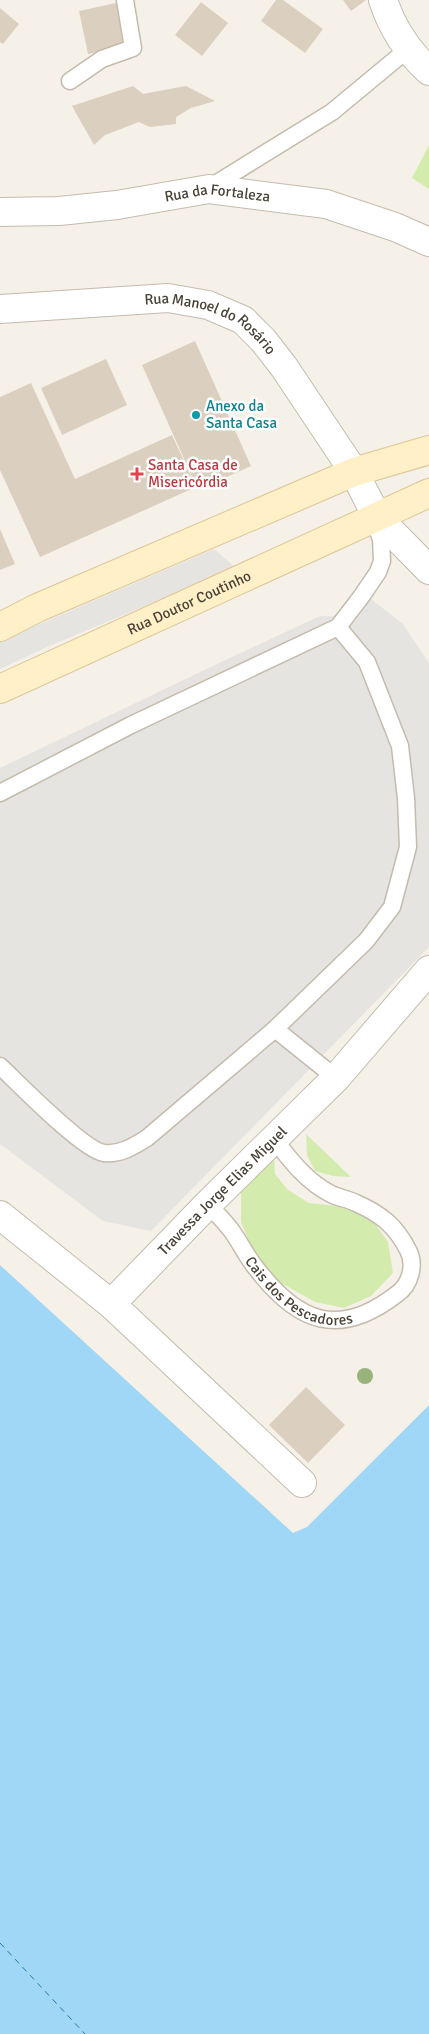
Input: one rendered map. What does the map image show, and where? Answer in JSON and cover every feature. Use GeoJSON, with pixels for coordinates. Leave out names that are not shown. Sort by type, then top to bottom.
{"type":"FeatureCollection","features":[{"type":"Feature","properties":{"kind":"main road"},"geometry":{"type":"LineString","coordinates":[[0,627],[37,608],[354,472],[429,450]]}},
{"type":"Feature","properties":{"kind":"main road","name":"Rua Doutor Coutinho"},"geometry":{"type":"LineString","coordinates":[[0,689],[429,493]]}},
{"type":"Feature","properties":{"kind":"street"},"geometry":{"type":"LineString","coordinates":[[383,0],[389,18],[408,49],[429,70]]}},
{"type":"Feature","properties":{"kind":"street","name":"Rua da Fortaleza"},"geometry":{"type":"LineString","coordinates":[[0,212],[59,212],[209,189],[326,204],[395,226],[429,242]]}},
{"type":"Feature","properties":{"kind":"street","name":"Rua Manoel do Rosário"},"geometry":{"type":"LineString","coordinates":[[0,309],[168,298],[208,305],[243,320],[263,340],[284,367],[354,472],[375,518],[422,563]]}},
{"type":"Feature","properties":{"kind":"street","name":"Travessa Jorge Elias Miguel"},"geometry":{"type":"LineString","coordinates":[[111,1304],[208,1204],[336,1078],[429,970]]}},
{"type":"Feature","properties":{"kind":"street"},"geometry":{"type":"LineString","coordinates":[[0,1215],[111,1304],[302,1483]]}},
{"type":"Feature","properties":{"kind":"lane"},"geometry":{"type":"LineString","coordinates":[[70,81],[102,59],[133,48],[125,0]]}},
{"type":"Feature","properties":{"kind":"lane"},"geometry":{"type":"LineString","coordinates":[[209,189],[332,112],[408,49]]}},
{"type":"Feature","properties":{"kind":"lane"},"geometry":{"type":"LineString","coordinates":[[0,793],[131,726],[338,627],[378,572],[382,561],[381,539],[375,518]]}},
{"type":"Feature","properties":{"kind":"lane"},"geometry":{"type":"LineString","coordinates":[[0,1066],[79,1139],[103,1153],[126,1151],[147,1138],[275,1029],[366,942],[392,907],[408,847],[406,798],[400,746],[367,662],[338,627]]}},
{"type":"Feature","properties":{"kind":"lane"},"geometry":{"type":"LineString","coordinates":[[275,1029],[336,1078]]}},
{"type":"Feature","properties":{"kind":"lane","name":"Cais dos Pescadores"},"geometry":{"type":"LineString","coordinates":[[208,1204],[231,1230],[256,1268],[283,1298],[306,1315],[332,1321],[357,1317],[383,1306],[402,1291],[412,1273],[410,1253],[398,1231],[383,1217],[356,1202],[332,1195],[312,1182],[294,1165],[274,1139]]}},
{"type":"Feature","properties":{"kind":"green space"},"geometry":{"type":"Polygon","coordinates":[[[429,145],[429,189],[412,178],[429,145]]]}},
{"type":"Feature","properties":{"kind":"green space"},"geometry":{"type":"Polygon","coordinates":[[[306,1134],[351,1177],[333,1176],[315,1171],[307,1155],[306,1134]]]}},
{"type":"Feature","properties":{"kind":"green space"},"geometry":{"type":"Polygon","coordinates":[[[274,1156],[275,1174],[288,1190],[309,1203],[337,1206],[370,1217],[388,1242],[393,1273],[371,1296],[344,1308],[315,1302],[281,1283],[256,1258],[241,1222],[241,1192],[274,1156]]]}},
{"type":"Feature","properties":{"kind":"shaded area"},"geometry":{"type":"Polygon","coordinates":[[[214,549],[236,568],[47,647],[0,669],[0,641],[214,549]]]}},
{"type":"Feature","properties":{"kind":"shaded area"},"geometry":{"type":"Polygon","coordinates":[[[371,599],[403,624],[429,663],[429,947],[151,1231],[103,1221],[0,1144],[0,768],[320,616],[358,617],[371,599]]]}},
{"type":"Feature","properties":{"kind":"water"},"geometry":{"type":"Polygon","coordinates":[[[0,1265],[293,1533],[307,1527],[429,1405],[429,2034],[0,2034],[0,1265]]]}},
{"type":"Feature","properties":{"kind":"pier"},"geometry":{"type":"Polygon","coordinates":[[[429,1402],[429,1405],[374,1459],[372,1457],[429,1402]]]}},
{"type":"Feature","properties":{"kind":"building"},"geometry":{"type":"Polygon","coordinates":[[[276,0],[283,0],[323,29],[305,53],[261,21],[276,0]]]}},
{"type":"Feature","properties":{"kind":"building"},"geometry":{"type":"Polygon","coordinates":[[[343,0],[366,0],[351,11],[343,0]]]}},
{"type":"Feature","properties":{"kind":"building"},"geometry":{"type":"Polygon","coordinates":[[[201,2],[228,23],[202,56],[175,35],[201,2]]]}},
{"type":"Feature","properties":{"kind":"building"},"geometry":{"type":"Polygon","coordinates":[[[116,3],[126,46],[88,54],[79,11],[116,3]]]}},
{"type":"Feature","properties":{"kind":"building"},"geometry":{"type":"Polygon","coordinates":[[[0,8],[19,24],[3,44],[0,42],[0,8]]]}},
{"type":"Feature","properties":{"kind":"building"},"geometry":{"type":"Polygon","coordinates":[[[133,86],[143,94],[186,86],[215,101],[191,108],[176,117],[176,124],[150,127],[139,122],[105,135],[94,145],[72,106],[133,86]]]}},
{"type":"Feature","properties":{"kind":"building","name":"Anexo da Santa Casa"},"geometry":{"type":"Polygon","coordinates":[[[195,341],[251,466],[198,490],[142,365],[195,341]]]}},
{"type":"Feature","properties":{"kind":"building"},"geometry":{"type":"Polygon","coordinates":[[[106,359],[127,405],[62,435],[41,388],[106,359]]]}},
{"type":"Feature","properties":{"kind":"building","name":"Santa Casa de Misericórdia"},"geometry":{"type":"Polygon","coordinates":[[[31,383],[75,479],[172,435],[196,487],[40,557],[0,470],[0,397],[31,383]]]}},
{"type":"Feature","properties":{"kind":"building"},"geometry":{"type":"Polygon","coordinates":[[[0,529],[15,564],[0,570],[0,529]]]}},
{"type":"Feature","properties":{"kind":"building"},"geometry":{"type":"Polygon","coordinates":[[[306,1387],[345,1425],[308,1463],[269,1425],[306,1387]]]}},
{"type":"Feature","properties":{"kind":"ferry route"},"geometry":{"type":"LineString","coordinates":[[0,1943],[85,2034]]}},
{"type":"Feature","properties":{"kind":"place","name":"Anexo da Santa Casa"},"geometry":{"type":"Point","coordinates":[196,415]}},
{"type":"Feature","properties":{"kind":"place","name":"Santa Casa de Misericórdia"},"geometry":{"type":"Point","coordinates":[137,474]}}]}
